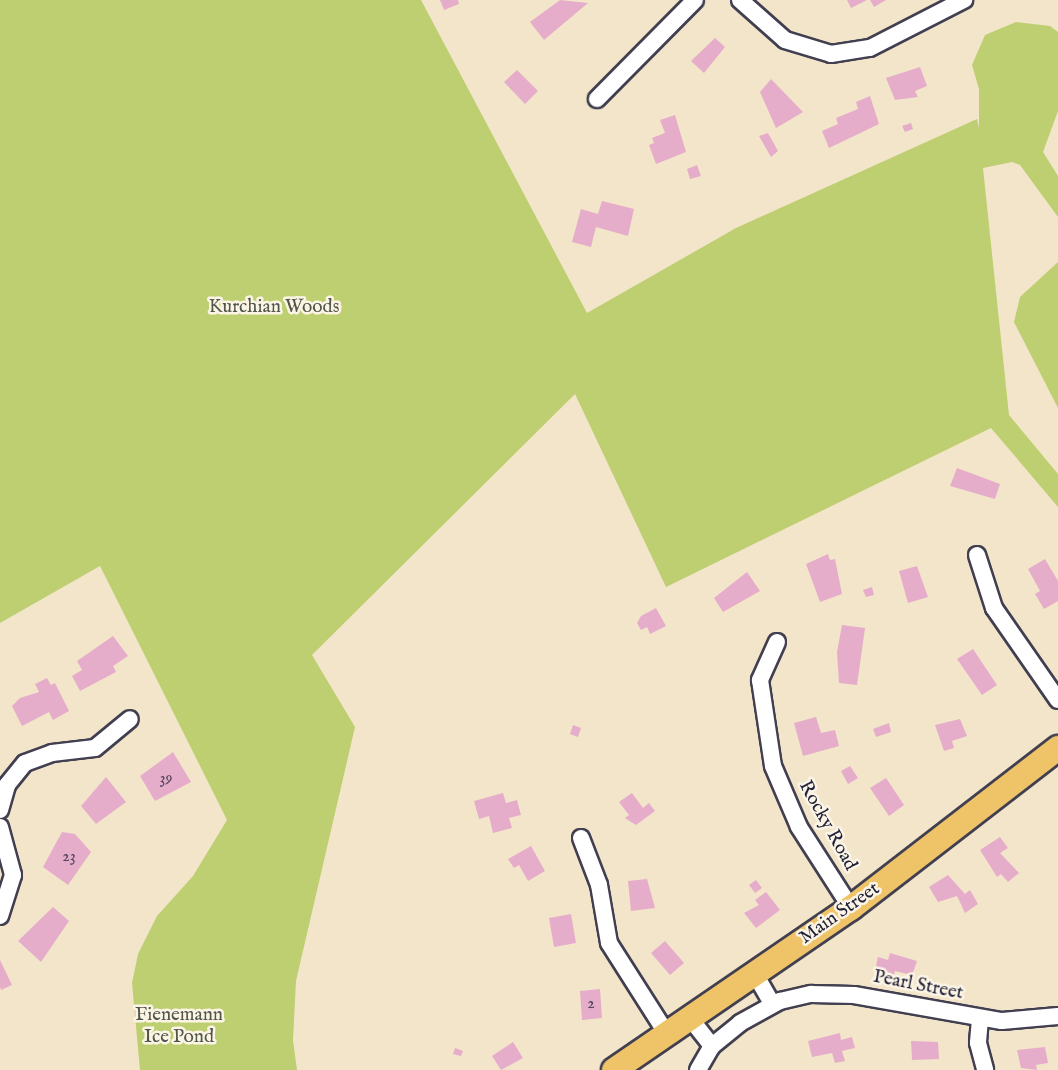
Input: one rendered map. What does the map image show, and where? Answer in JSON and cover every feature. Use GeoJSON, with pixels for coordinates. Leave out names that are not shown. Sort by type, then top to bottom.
{"type":"FeatureCollection","features":[{"type":"Feature","properties":{"kind":"main road","name":"Main Street"},"geometry":{"type":"LineString","coordinates":[[614,1070],[851,908],[1058,748]]}},
{"type":"Feature","properties":{"kind":"street"},"geometry":{"type":"LineString","coordinates":[[597,99],[695,0]]}},
{"type":"Feature","properties":{"kind":"street"},"geometry":{"type":"LineString","coordinates":[[740,0],[785,40],[831,54],[870,48],[964,0]]}},
{"type":"Feature","properties":{"kind":"street"},"geometry":{"type":"LineString","coordinates":[[977,555],[993,608],[1058,700]]}},
{"type":"Feature","properties":{"kind":"street","name":"Rocky Road"},"geometry":{"type":"LineString","coordinates":[[777,642],[760,680],[773,765],[799,827],[851,908]]}},
{"type":"Feature","properties":{"kind":"street"},"geometry":{"type":"LineString","coordinates":[[0,810],[7,785],[25,763],[52,752],[91,749],[130,719]]}},
{"type":"Feature","properties":{"kind":"street"},"geometry":{"type":"LineString","coordinates":[[0,827],[13,875],[0,916]]}},
{"type":"Feature","properties":{"kind":"street"},"geometry":{"type":"LineString","coordinates":[[581,838],[599,886],[611,948],[667,1034]]}},
{"type":"Feature","properties":{"kind":"street"},"geometry":{"type":"LineString","coordinates":[[755,974],[772,1004]]}},
{"type":"Feature","properties":{"kind":"street","name":"Pearl Street"},"geometry":{"type":"LineString","coordinates":[[698,1070],[712,1046],[772,1004],[828,993],[980,1019],[1058,1016]]}},
{"type":"Feature","properties":{"kind":"street"},"geometry":{"type":"LineString","coordinates":[[690,1018],[712,1046]]}},
{"type":"Feature","properties":{"kind":"street"},"geometry":{"type":"LineString","coordinates":[[980,1019],[978,1046],[985,1070]]}},
{"type":"Feature","properties":{"kind":"green space","name":"Kurchian Woods"},"geometry":{"type":"Polygon","coordinates":[[[0,0],[421,0],[587,313],[736,228],[977,119],[979,128],[979,89],[972,65],[985,35],[1016,22],[1050,26],[1058,32],[1058,111],[1043,152],[1058,176],[1058,217],[1020,165],[1012,162],[983,168],[1009,415],[1058,474],[1058,507],[991,428],[666,587],[575,394],[312,655],[355,727],[296,981],[293,1040],[297,1070],[140,1070],[132,983],[138,954],[157,916],[193,876],[227,820],[100,566],[0,623],[0,0]]]}},
{"type":"Feature","properties":{"kind":"green space"},"geometry":{"type":"Polygon","coordinates":[[[1058,262],[1058,408],[1014,322],[1020,297],[1058,262]]]}},
{"type":"Feature","properties":{"kind":"building"},"geometry":{"type":"Polygon","coordinates":[[[440,0],[458,0],[459,4],[444,10],[440,0]]]}},
{"type":"Feature","properties":{"kind":"building"},"geometry":{"type":"Polygon","coordinates":[[[560,0],[588,3],[544,40],[530,22],[560,0]]]}},
{"type":"Feature","properties":{"kind":"building"},"geometry":{"type":"Polygon","coordinates":[[[847,0],[867,0],[851,8],[847,0]]]}},
{"type":"Feature","properties":{"kind":"building"},"geometry":{"type":"Polygon","coordinates":[[[870,0],[886,0],[874,7],[870,0]]]}},
{"type":"Feature","properties":{"kind":"building"},"geometry":{"type":"Polygon","coordinates":[[[715,38],[725,47],[704,73],[691,61],[715,38]]]}},
{"type":"Feature","properties":{"kind":"building"},"geometry":{"type":"Polygon","coordinates":[[[920,67],[927,86],[915,91],[918,97],[895,100],[886,78],[920,67]]]}},
{"type":"Feature","properties":{"kind":"building"},"geometry":{"type":"Polygon","coordinates":[[[517,70],[538,91],[525,104],[504,82],[517,70]]]}},
{"type":"Feature","properties":{"kind":"building"},"geometry":{"type":"Polygon","coordinates":[[[771,79],[803,112],[776,128],[760,92],[771,79]]]}},
{"type":"Feature","properties":{"kind":"building"},"geometry":{"type":"Polygon","coordinates":[[[870,96],[879,124],[829,148],[822,131],[838,124],[836,118],[858,109],[856,102],[870,96]]]}},
{"type":"Feature","properties":{"kind":"building"},"geometry":{"type":"Polygon","coordinates":[[[675,115],[686,152],[656,164],[649,145],[654,143],[652,138],[665,133],[660,120],[675,115]]]}},
{"type":"Feature","properties":{"kind":"building"},"geometry":{"type":"Polygon","coordinates":[[[911,123],[913,129],[905,132],[902,126],[911,123]]]}},
{"type":"Feature","properties":{"kind":"building"},"geometry":{"type":"Polygon","coordinates":[[[768,133],[778,151],[771,157],[759,136],[768,133]]]}},
{"type":"Feature","properties":{"kind":"building"},"geometry":{"type":"Polygon","coordinates":[[[697,165],[701,176],[690,179],[687,169],[697,165]]]}},
{"type":"Feature","properties":{"kind":"building"},"geometry":{"type":"Polygon","coordinates":[[[602,201],[634,209],[628,236],[596,227],[591,247],[572,242],[581,209],[598,214],[602,201]]]}},
{"type":"Feature","properties":{"kind":"building"},"geometry":{"type":"Polygon","coordinates":[[[957,468],[1000,484],[995,499],[950,486],[957,468]]]}},
{"type":"Feature","properties":{"kind":"building"},"geometry":{"type":"Polygon","coordinates":[[[828,554],[830,560],[835,559],[842,594],[820,602],[806,564],[828,554]]]}},
{"type":"Feature","properties":{"kind":"building"},"geometry":{"type":"Polygon","coordinates":[[[1045,559],[1058,581],[1058,601],[1044,609],[1035,594],[1040,591],[1028,569],[1045,559]]]}},
{"type":"Feature","properties":{"kind":"building"},"geometry":{"type":"Polygon","coordinates":[[[917,566],[928,597],[908,603],[899,571],[917,566]]]}},
{"type":"Feature","properties":{"kind":"building"},"geometry":{"type":"Polygon","coordinates":[[[747,572],[760,591],[723,612],[714,598],[747,572]]]}},
{"type":"Feature","properties":{"kind":"building"},"geometry":{"type":"Polygon","coordinates":[[[872,587],[874,595],[866,597],[863,590],[872,587]]]}},
{"type":"Feature","properties":{"kind":"building"},"geometry":{"type":"Polygon","coordinates":[[[656,608],[666,626],[650,634],[647,627],[641,630],[637,623],[641,616],[656,608]]]}},
{"type":"Feature","properties":{"kind":"building"},"geometry":{"type":"Polygon","coordinates":[[[842,625],[865,628],[857,685],[839,683],[837,652],[842,625]]]}},
{"type":"Feature","properties":{"kind":"building"},"geometry":{"type":"Polygon","coordinates":[[[113,636],[128,656],[113,666],[116,672],[80,691],[72,676],[82,670],[77,661],[113,636]]]}},
{"type":"Feature","properties":{"kind":"building"},"geometry":{"type":"Polygon","coordinates":[[[973,649],[997,685],[982,695],[957,659],[973,649]]]}},
{"type":"Feature","properties":{"kind":"building"},"geometry":{"type":"Polygon","coordinates":[[[47,678],[51,685],[55,683],[69,711],[53,720],[49,712],[22,726],[12,706],[20,698],[39,692],[35,684],[47,678]]]}},
{"type":"Feature","properties":{"kind":"building"},"geometry":{"type":"Polygon","coordinates":[[[816,717],[821,733],[835,730],[839,746],[803,756],[794,723],[816,717]]]}},
{"type":"Feature","properties":{"kind":"building"},"geometry":{"type":"Polygon","coordinates":[[[960,719],[967,736],[952,741],[954,748],[944,751],[935,725],[960,719]]]}},
{"type":"Feature","properties":{"kind":"building"},"geometry":{"type":"Polygon","coordinates":[[[889,723],[891,732],[876,737],[873,729],[889,723]]]}},
{"type":"Feature","properties":{"kind":"building"},"geometry":{"type":"Polygon","coordinates":[[[573,725],[581,728],[578,737],[570,734],[573,725]]]}},
{"type":"Feature","properties":{"kind":"building"},"geometry":{"type":"Polygon","coordinates":[[[173,752],[191,782],[155,801],[140,776],[173,752]]]}},
{"type":"Feature","properties":{"kind":"building"},"geometry":{"type":"Polygon","coordinates":[[[850,766],[858,778],[848,784],[841,771],[850,766]]]}},
{"type":"Feature","properties":{"kind":"building"},"geometry":{"type":"Polygon","coordinates":[[[106,777],[126,802],[96,824],[81,806],[106,777]]]}},
{"type":"Feature","properties":{"kind":"building"},"geometry":{"type":"Polygon","coordinates":[[[886,778],[904,805],[889,816],[870,788],[886,778]]]}},
{"type":"Feature","properties":{"kind":"building"},"geometry":{"type":"Polygon","coordinates":[[[503,793],[506,803],[517,800],[521,815],[509,818],[512,828],[493,833],[489,816],[479,819],[474,801],[503,793]]]}},
{"type":"Feature","properties":{"kind":"building"},"geometry":{"type":"Polygon","coordinates":[[[632,793],[643,808],[649,803],[655,811],[636,825],[625,818],[629,815],[619,802],[632,793]]]}},
{"type":"Feature","properties":{"kind":"building"},"geometry":{"type":"Polygon","coordinates":[[[62,832],[75,834],[91,852],[68,885],[43,867],[62,832]]]}},
{"type":"Feature","properties":{"kind":"building"},"geometry":{"type":"Polygon","coordinates":[[[1000,837],[1008,848],[1000,853],[1019,873],[1008,882],[1001,874],[997,877],[980,850],[1000,837]]]}},
{"type":"Feature","properties":{"kind":"building"},"geometry":{"type":"Polygon","coordinates":[[[531,846],[545,871],[528,881],[519,865],[514,868],[508,859],[531,846]]]}},
{"type":"Feature","properties":{"kind":"building"},"geometry":{"type":"Polygon","coordinates":[[[948,875],[965,894],[970,890],[978,904],[965,913],[957,896],[938,902],[929,887],[948,875]]]}},
{"type":"Feature","properties":{"kind":"building"},"geometry":{"type":"Polygon","coordinates":[[[647,879],[655,908],[631,911],[628,881],[647,879]]]}},
{"type":"Feature","properties":{"kind":"building"},"geometry":{"type":"Polygon","coordinates":[[[756,880],[762,888],[755,893],[749,885],[756,880]]]}},
{"type":"Feature","properties":{"kind":"building"},"geometry":{"type":"Polygon","coordinates":[[[766,892],[780,910],[756,928],[744,913],[759,905],[755,900],[766,892]]]}},
{"type":"Feature","properties":{"kind":"building"},"geometry":{"type":"Polygon","coordinates":[[[53,907],[69,921],[41,962],[18,941],[53,907]]]}},
{"type":"Feature","properties":{"kind":"building"},"geometry":{"type":"Polygon","coordinates":[[[571,914],[576,943],[554,947],[549,918],[571,914]]]}},
{"type":"Feature","properties":{"kind":"building"},"geometry":{"type":"Polygon","coordinates":[[[665,941],[684,963],[670,975],[651,953],[665,941]]]}},
{"type":"Feature","properties":{"kind":"building"},"geometry":{"type":"Polygon","coordinates":[[[890,953],[917,961],[912,975],[895,971],[894,975],[876,966],[878,957],[888,960],[890,953]]]}},
{"type":"Feature","properties":{"kind":"building"},"geometry":{"type":"Polygon","coordinates":[[[0,960],[12,985],[1,990],[0,987],[0,960]]]}},
{"type":"Feature","properties":{"kind":"building"},"geometry":{"type":"Polygon","coordinates":[[[600,989],[602,1018],[582,1020],[580,991],[600,989]]]}},
{"type":"Feature","properties":{"kind":"building"},"geometry":{"type":"Polygon","coordinates":[[[840,1033],[841,1040],[852,1037],[855,1048],[842,1051],[845,1061],[835,1063],[832,1053],[812,1057],[808,1041],[840,1033]]]}},
{"type":"Feature","properties":{"kind":"building"},"geometry":{"type":"Polygon","coordinates":[[[911,1041],[938,1042],[939,1059],[912,1060],[911,1041]]]}},
{"type":"Feature","properties":{"kind":"building"},"geometry":{"type":"Polygon","coordinates":[[[513,1042],[523,1058],[501,1070],[492,1056],[513,1042]]]}},
{"type":"Feature","properties":{"kind":"building"},"geometry":{"type":"Polygon","coordinates":[[[1045,1047],[1048,1063],[1036,1065],[1037,1070],[1021,1068],[1017,1050],[1045,1047]]]}},
{"type":"Feature","properties":{"kind":"building"},"geometry":{"type":"Polygon","coordinates":[[[455,1048],[463,1051],[461,1056],[453,1054],[455,1048]]]}},
{"type":"Feature","properties":{"kind":"park label","name":"Fienemann Ice Pond"},"geometry":{"type":"Point","coordinates":[179,1027]}}]}
